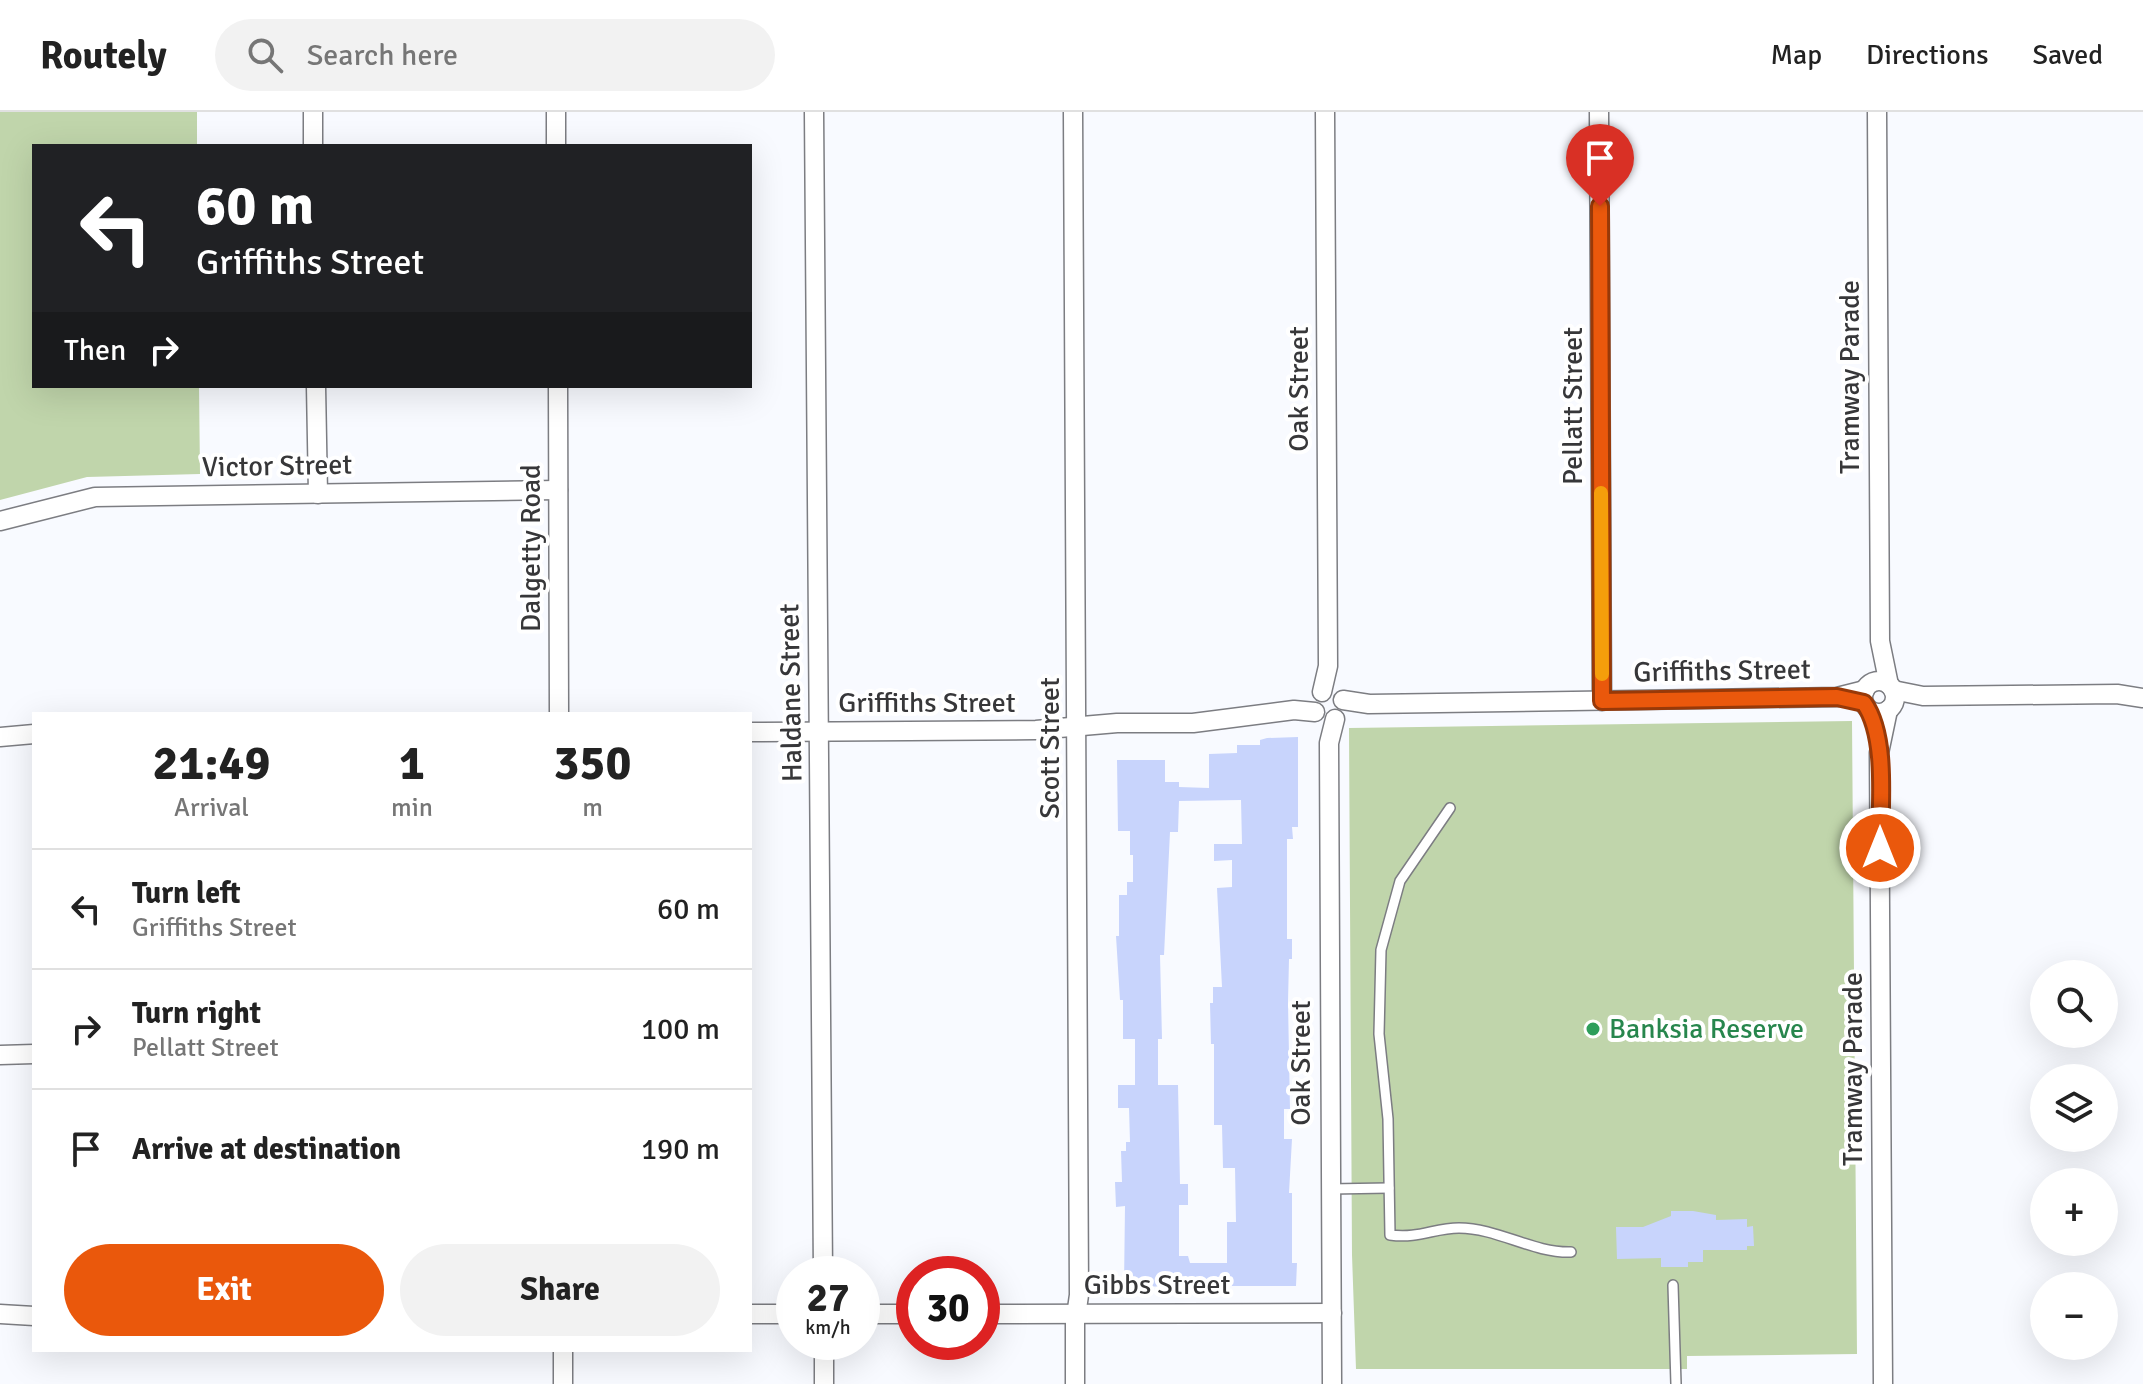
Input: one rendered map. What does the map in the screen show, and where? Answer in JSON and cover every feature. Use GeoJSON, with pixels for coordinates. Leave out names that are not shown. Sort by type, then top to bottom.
{"type":"FeatureCollection","features":[{"type":"Feature","properties":{"kind":"street"},"geometry":{"type":"LineString","coordinates":[[313,112],[313,144]]}},
{"type":"Feature","properties":{"kind":"street"},"geometry":{"type":"LineString","coordinates":[[556,112],[556,144]]}},
{"type":"Feature","properties":{"kind":"street","name":"Haldane Street"},"geometry":{"type":"LineString","coordinates":[[814,112],[823,1256]]}},
{"type":"Feature","properties":{"kind":"street","name":"Scott Street"},"geometry":{"type":"LineString","coordinates":[[1073,112],[1079,1295],[1075,1384]]}},
{"type":"Feature","properties":{"kind":"street","name":"Oak Street"},"geometry":{"type":"LineString","coordinates":[[1325,112],[1332,1384]]}},
{"type":"Feature","properties":{"kind":"street","name":"Pellatt Street"},"geometry":{"type":"LineString","coordinates":[[1599,112],[1602,701]]}},
{"type":"Feature","properties":{"kind":"street","name":"Tramway Parade"},"geometry":{"type":"LineString","coordinates":[[1877,112],[1880,641],[1891,697],[1879,753]]}},
{"type":"Feature","properties":{"kind":"street"},"geometry":{"type":"LineString","coordinates":[[316,388],[318,494]]}},
{"type":"Feature","properties":{"kind":"street","name":"Dalgetty Road"},"geometry":{"type":"LineString","coordinates":[[558,388],[560,712]]}},
{"type":"Feature","properties":{"kind":"street","name":"Victor Street"},"geometry":{"type":"LineString","coordinates":[[0,521],[95,497],[558,490]]}},
{"type":"Feature","properties":{"kind":"street","name":"Tramway Parade"},"geometry":{"type":"LineString","coordinates":[[1880,641],[1867,696],[1879,753],[1883,1384]]}},
{"type":"Feature","properties":{"kind":"street"},"geometry":{"type":"LineString","coordinates":[[1891,697],[1880,681],[1867,696],[1878,713],[1891,697],[2117,694],[2143,698]]}},
{"type":"Feature","properties":{"kind":"street"},"geometry":{"type":"LineString","coordinates":[[2117,694],[2143,688]]}},
{"type":"Feature","properties":{"kind":"street","name":"Griffiths Street"},"geometry":{"type":"LineString","coordinates":[[752,732],[1036,730],[1117,723],[1193,723],[1369,704],[1867,696]]}},
{"type":"Feature","properties":{"kind":"street"},"geometry":{"type":"LineString","coordinates":[[0,737],[32,734]]}},
{"type":"Feature","properties":{"kind":"street"},"geometry":{"type":"LineString","coordinates":[[0,1055],[32,1054]]}},
{"type":"Feature","properties":{"kind":"street","name":"Gibbs Street"},"geometry":{"type":"LineString","coordinates":[[1000,1314],[1332,1313]]}},
{"type":"Feature","properties":{"kind":"street"},"geometry":{"type":"LineString","coordinates":[[0,1314],[32,1316]]}},
{"type":"Feature","properties":{"kind":"street"},"geometry":{"type":"LineString","coordinates":[[752,1314],[776,1314]]}},
{"type":"Feature","properties":{"kind":"street"},"geometry":{"type":"LineString","coordinates":[[563,1352],[563,1384]]}},
{"type":"Feature","properties":{"kind":"street"},"geometry":{"type":"LineString","coordinates":[[824,1360],[824,1384]]}},
{"type":"Feature","properties":{"kind":"lane"},"geometry":{"type":"LineString","coordinates":[[1450,808],[1400,881],[1381,950],[1379,1034],[1388,1119],[1390,1235],[1410,1238],[1460,1228],[1503,1237],[1550,1253],[1571,1252]]}},
{"type":"Feature","properties":{"kind":"lane"},"geometry":{"type":"LineString","coordinates":[[1330,1189],[1389,1188]]}},
{"type":"Feature","properties":{"kind":"lane"},"geometry":{"type":"LineString","coordinates":[[1673,1285],[1676,1384]]}},
{"type":"Feature","properties":{"kind":"green space"},"geometry":{"type":"Polygon","coordinates":[[[0,112],[197,112],[197,144],[32,144],[32,388],[199,388],[200,474],[87,477],[0,500],[0,112]]]}},
{"type":"Feature","properties":{"kind":"green space","name":"Banksia Reserve"},"geometry":{"type":"Polygon","coordinates":[[[1852,721],[1857,1354],[1687,1356],[1687,1369],[1356,1369],[1352,1255],[1349,728],[1852,721]]]}},
{"type":"Feature","properties":{"kind":"building"},"geometry":{"type":"Polygon","coordinates":[[[1298,737],[1298,827],[1292,827],[1293,839],[1287,839],[1287,939],[1292,939],[1292,959],[1289,959],[1288,1002],[1290,1109],[1284,1109],[1284,1139],[1292,1139],[1289,1193],[1292,1193],[1292,1263],[1297,1263],[1296,1286],[1227,1286],[1219,1284],[1219,1280],[1190,1280],[1190,1286],[1124,1287],[1125,1206],[1116,1207],[1115,1182],[1122,1182],[1121,1151],[1126,1151],[1126,1142],[1130,1142],[1129,1108],[1118,1108],[1118,1085],[1135,1085],[1135,1039],[1123,1039],[1123,1000],[1120,1000],[1116,936],[1119,936],[1119,895],[1127,895],[1127,882],[1133,882],[1133,855],[1130,855],[1130,831],[1118,831],[1117,760],[1165,760],[1165,782],[1179,782],[1179,787],[1209,788],[1209,754],[1237,753],[1237,745],[1260,745],[1260,740],[1298,737]],[[1241,800],[1179,801],[1178,832],[1170,832],[1164,955],[1160,955],[1162,1039],[1158,1039],[1158,1085],[1178,1085],[1180,1184],[1188,1184],[1188,1205],[1179,1205],[1179,1256],[1188,1256],[1190,1263],[1227,1263],[1227,1222],[1236,1222],[1235,1168],[1223,1168],[1222,1125],[1214,1125],[1214,1044],[1211,1044],[1210,1003],[1213,1003],[1213,987],[1222,987],[1217,888],[1232,887],[1232,860],[1214,861],[1214,844],[1242,844],[1241,800]]]}},
{"type":"Feature","properties":{"kind":"building"},"geometry":{"type":"Polygon","coordinates":[[[1671,1211],[1716,1215],[1716,1220],[1747,1219],[1747,1227],[1753,1226],[1754,1246],[1747,1246],[1747,1250],[1703,1250],[1703,1262],[1688,1262],[1688,1267],[1661,1267],[1661,1258],[1617,1259],[1616,1227],[1643,1227],[1671,1216],[1671,1211]]]}},
{"type":"Feature","properties":{"kind":"slow traffic"},"geometry":{"type":"LineString","coordinates":[[1601,493],[1602,674]]}},
{"type":"Feature","properties":{"kind":"place","name":"Banksia Reserve"},"geometry":{"type":"Point","coordinates":[1593,1029]}},
{"type":"Feature","properties":{"kind":"route"},"geometry":{"type":"LineString","coordinates":[[1600,206],[1602,701],[1837,697],[1864,703],[1872,720],[1879,753],[1880,848]]}}]}
